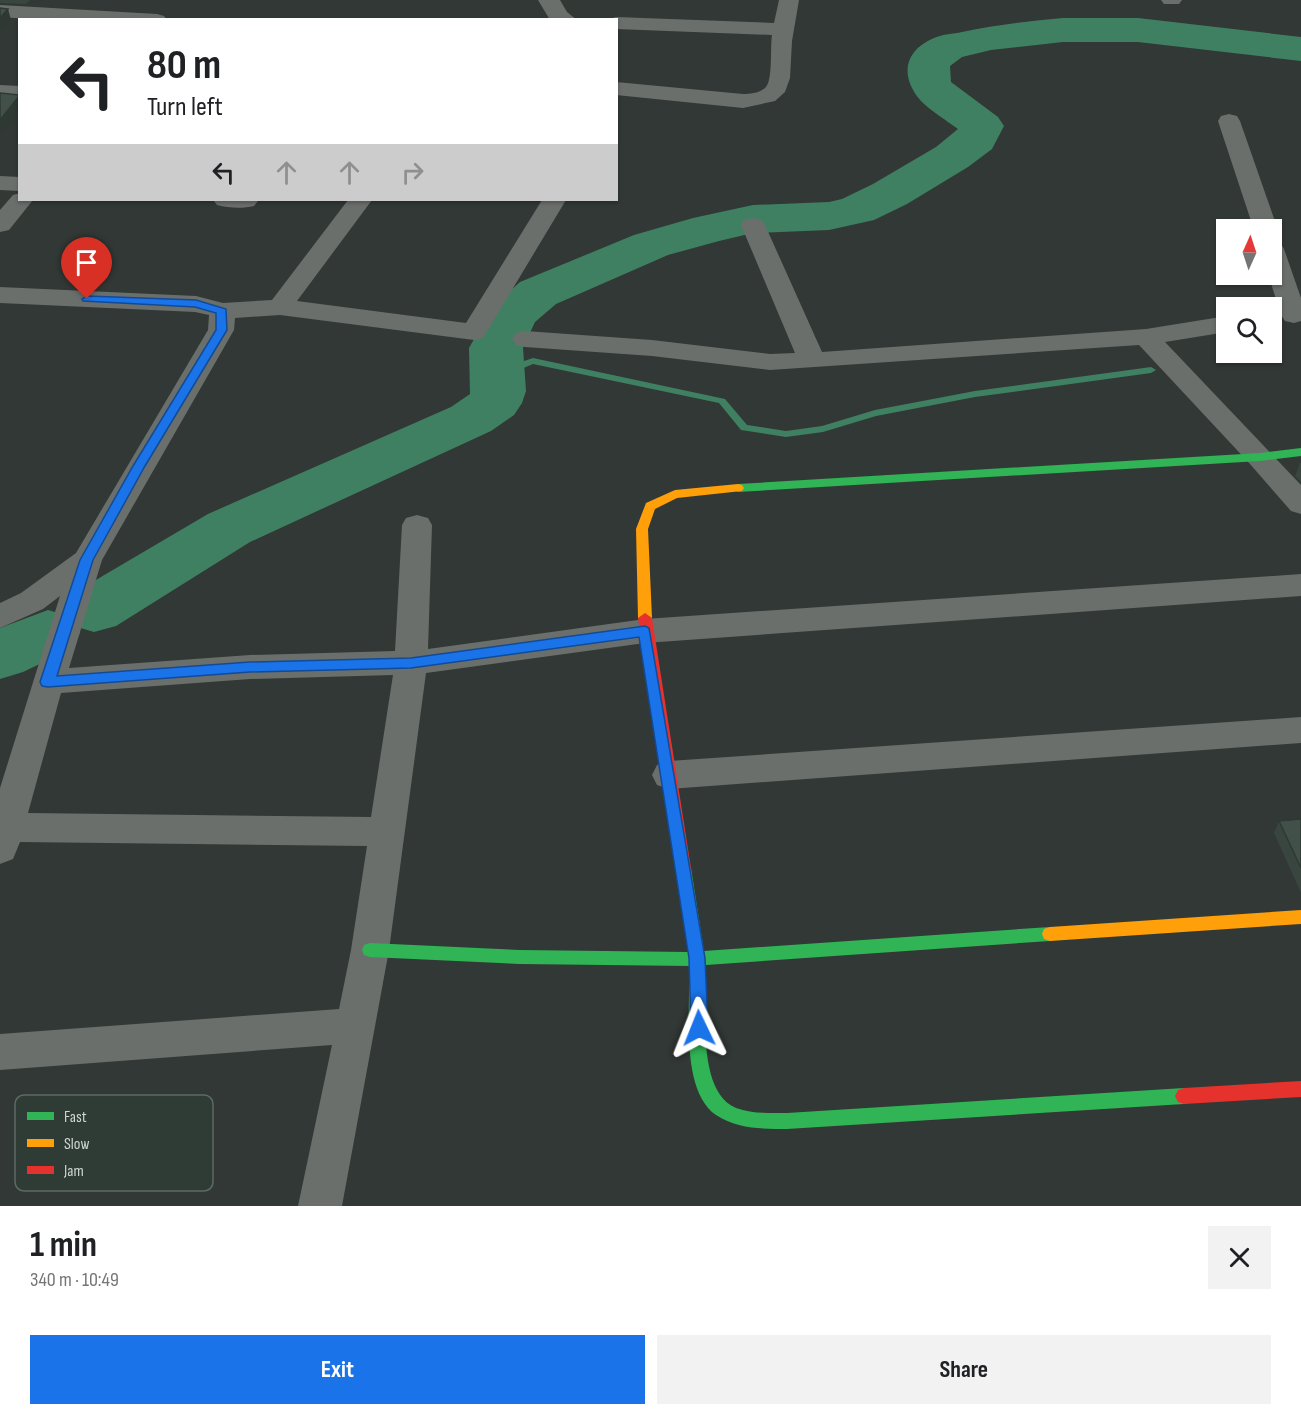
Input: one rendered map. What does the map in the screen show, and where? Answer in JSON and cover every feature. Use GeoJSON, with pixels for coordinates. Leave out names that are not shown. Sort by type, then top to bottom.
{"type":"FeatureCollection","features":[{"type":"Feature","properties":{"kind":"street"},"geometry":{"type":"LineString","coordinates":[[548,0],[553,4],[558,16],[562,18]]}},
{"type":"Feature","properties":{"kind":"street"},"geometry":{"type":"LineString","coordinates":[[618,88],[743,101],[763,100],[775,91],[781,76],[781,46],[789,0]]}},
{"type":"Feature","properties":{"kind":"street"},"geometry":{"type":"LineString","coordinates":[[0,11],[157,16]]}},
{"type":"Feature","properties":{"kind":"street"},"geometry":{"type":"LineString","coordinates":[[618,23],[784,29]]}},
{"type":"Feature","properties":{"kind":"street"},"geometry":{"type":"LineString","coordinates":[[0,91],[18,93]]}},
{"type":"Feature","properties":{"kind":"street"},"geometry":{"type":"LineString","coordinates":[[1229,121],[1262,219]]}},
{"type":"Feature","properties":{"kind":"street"},"geometry":{"type":"LineString","coordinates":[[0,183],[18,184]]}},
{"type":"Feature","properties":{"kind":"street"},"geometry":{"type":"LineString","coordinates":[[0,225],[20,201]]}},
{"type":"Feature","properties":{"kind":"street"},"geometry":{"type":"LineString","coordinates":[[280,307],[359,201]]}},
{"type":"Feature","properties":{"kind":"street"},"geometry":{"type":"LineString","coordinates":[[0,295],[196,303],[222,311],[280,307],[474,333],[553,201]]}},
{"type":"Feature","properties":{"kind":"street"},"geometry":{"type":"LineString","coordinates":[[753,225],[812,361]]}},
{"type":"Feature","properties":{"kind":"street"},"geometry":{"type":"LineString","coordinates":[[1281,285],[1289,315]]}},
{"type":"Feature","properties":{"kind":"street"},"geometry":{"type":"LineString","coordinates":[[222,311],[221,330],[139,466],[87,560],[2,834],[385,832]]}},
{"type":"Feature","properties":{"kind":"street"},"geometry":{"type":"LineString","coordinates":[[525,339],[652,348],[770,362],[1146,337],[1216,326]]}},
{"type":"Feature","properties":{"kind":"street"},"geometry":{"type":"LineString","coordinates":[[1146,337],[1260,457],[1301,504]]}},
{"type":"Feature","properties":{"kind":"street"},"geometry":{"type":"LineString","coordinates":[[1301,452],[1260,457],[730,488],[675,494],[650,506],[642,529],[645,631],[697,958],[701,1074],[704,1092],[714,1105],[732,1116],[758,1121],[788,1121],[1301,1089]]}},
{"type":"Feature","properties":{"kind":"street"},"geometry":{"type":"LineString","coordinates":[[320,1206],[370,950],[385,832],[411,663],[417,525]]}},
{"type":"Feature","properties":{"kind":"street"},"geometry":{"type":"LineString","coordinates":[[0,617],[32,601],[87,560]]}},
{"type":"Feature","properties":{"kind":"street"},"geometry":{"type":"LineString","coordinates":[[48,682],[250,667],[411,663],[645,631],[1301,585]]}},
{"type":"Feature","properties":{"kind":"street"},"geometry":{"type":"LineString","coordinates":[[669,775],[1301,730]]}},
{"type":"Feature","properties":{"kind":"street"},"geometry":{"type":"LineString","coordinates":[[370,950],[520,957],[697,958],[1301,916]]}},
{"type":"Feature","properties":{"kind":"street"},"geometry":{"type":"LineString","coordinates":[[0,1052],[356,1024]]}},
{"type":"Feature","properties":{"kind":"building"},"geometry":{"type":"Polygon","coordinates":[[[0,8],[8,9],[0,18],[0,8]]]}},
{"type":"Feature","properties":{"kind":"building"},"geometry":{"type":"Polygon","coordinates":[[[0,93],[18,95],[18,98],[0,120],[0,93]]]}},
{"type":"Feature","properties":{"kind":"building"},"geometry":{"type":"Polygon","coordinates":[[[1301,819],[1301,868],[1279,821],[1301,819]]]}},
{"type":"Feature","properties":{"kind":"waterway"},"geometry":{"type":"LineString","coordinates":[[94,610],[229,528],[471,419],[494,403],[499,391],[496,348],[511,317],[538,293],[651,245],[710,228],[753,219],[829,216],[857,210],[890,194],[952,157],[976,139],[982,126],[942,97],[930,83],[928,73],[930,61],[948,47],[991,38],[1063,30],[1138,30],[1301,49]]}},
{"type":"Feature","properties":{"kind":"waterway"},"geometry":{"type":"LineString","coordinates":[[499,375],[533,361],[722,401],[744,428],[786,434],[823,429],[875,413],[975,394],[1151,370]]}},
{"type":"Feature","properties":{"kind":"waterway"},"geometry":{"type":"LineString","coordinates":[[0,655],[48,633]]}},
{"type":"Feature","properties":{"kind":"traffic: fast"},"geometry":{"type":"LineString","coordinates":[[738,488],[1260,457],[1301,452]]}},
{"type":"Feature","properties":{"kind":"traffic: fast"},"geometry":{"type":"LineString","coordinates":[[683,868],[697,959],[698,1034],[702,1074],[714,1102],[729,1113],[748,1119],[787,1121],[1184,1096]]}},
{"type":"Feature","properties":{"kind":"traffic: fast"},"geometry":{"type":"LineString","coordinates":[[370,950],[520,957],[697,959],[1050,934]]}},
{"type":"Feature","properties":{"kind":"traffic: slow"},"geometry":{"type":"LineString","coordinates":[[645,618],[642,529],[650,506],[675,494],[738,488]]}},
{"type":"Feature","properties":{"kind":"traffic: slow"},"geometry":{"type":"LineString","coordinates":[[1050,934],[1301,917]]}},
{"type":"Feature","properties":{"kind":"traffic: jam"},"geometry":{"type":"LineString","coordinates":[[645,618],[683,868]]}},
{"type":"Feature","properties":{"kind":"traffic: jam"},"geometry":{"type":"LineString","coordinates":[[1184,1096],[1301,1089]]}},
{"type":"Feature","properties":{"kind":"route"},"geometry":{"type":"LineString","coordinates":[[87,299],[196,303],[222,311],[221,330],[139,466],[87,560],[48,682],[250,667],[411,663],[645,631],[697,958],[699,1028]]}}]}
